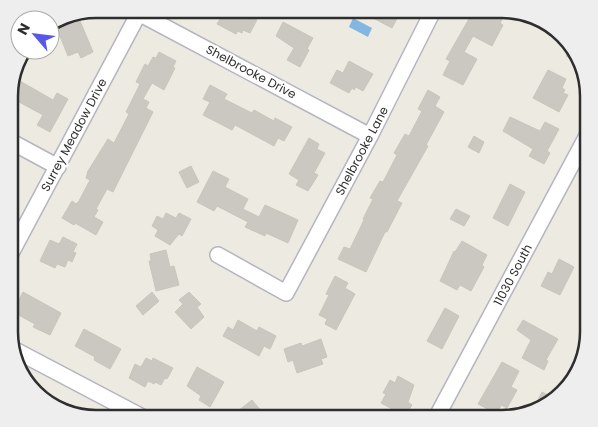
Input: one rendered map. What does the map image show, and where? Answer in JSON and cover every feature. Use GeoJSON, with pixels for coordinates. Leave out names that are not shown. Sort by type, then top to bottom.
{"type":"FeatureCollection","features":[{"type":"Feature","properties":{"kind":"street","name":"Surrey Meadow Drive"},"geometry":{"type":"LineString","coordinates":[[18,243],[132,17]]}},
{"type":"Feature","properties":{"kind":"street","name":"Shelbrooke Drive"},"geometry":{"type":"LineString","coordinates":[[147,17],[370,136]]}},
{"type":"Feature","properties":{"kind":"street","name":"Shelbrooke Lane"},"geometry":{"type":"LineString","coordinates":[[218,255],[286,292],[370,136],[430,18]]}},
{"type":"Feature","properties":{"kind":"street"},"geometry":{"type":"LineString","coordinates":[[17,145],[58,166]]}},
{"type":"Feature","properties":{"kind":"street","name":"11030 South"},"geometry":{"type":"LineString","coordinates":[[440,410],[580,149]]}},
{"type":"Feature","properties":{"kind":"street"},"geometry":{"type":"LineString","coordinates":[[21,353],[122,409]]}},
{"type":"Feature","properties":{"kind":"water"},"geometry":{"type":"Polygon","coordinates":[[[353,18],[372,28],[368,37],[349,27],[353,18]]]}},
{"type":"Feature","properties":{"kind":"building"},"geometry":{"type":"Polygon","coordinates":[[[221,17],[256,17],[257,20],[250,33],[243,30],[242,33],[238,31],[236,34],[217,24],[221,17]]]}},
{"type":"Feature","properties":{"kind":"building"},"geometry":{"type":"Polygon","coordinates":[[[372,18],[397,18],[392,28],[372,18]]]}},
{"type":"Feature","properties":{"kind":"building"},"geometry":{"type":"Polygon","coordinates":[[[469,18],[476,20],[477,18],[503,18],[500,23],[503,25],[492,46],[473,36],[464,52],[477,59],[463,85],[443,75],[450,61],[446,59],[469,18]]]}},
{"type":"Feature","properties":{"kind":"building"},"geometry":{"type":"Polygon","coordinates":[[[79,19],[93,52],[81,58],[78,52],[68,56],[60,36],[60,27],[79,19]]]}},
{"type":"Feature","properties":{"kind":"building"},"geometry":{"type":"Polygon","coordinates":[[[283,22],[313,38],[300,67],[287,60],[294,48],[276,36],[283,22]]]}},
{"type":"Feature","properties":{"kind":"building"},"geometry":{"type":"Polygon","coordinates":[[[159,52],[176,61],[173,67],[175,68],[164,90],[152,83],[143,99],[149,102],[146,108],[153,112],[113,192],[107,189],[96,209],[98,210],[94,217],[103,222],[96,235],[62,218],[72,201],[76,204],[79,201],[90,180],[86,178],[88,171],[108,139],[114,143],[129,114],[126,112],[140,84],[136,82],[145,64],[148,66],[153,57],[156,58],[159,52]]]}},
{"type":"Feature","properties":{"kind":"building"},"geometry":{"type":"Polygon","coordinates":[[[349,61],[373,74],[363,91],[356,87],[354,90],[352,88],[349,93],[330,83],[337,70],[343,73],[349,61]]]}},
{"type":"Feature","properties":{"kind":"building"},"geometry":{"type":"Polygon","coordinates":[[[548,70],[566,79],[562,88],[565,90],[563,93],[568,95],[559,112],[533,98],[548,70]]]}},
{"type":"Feature","properties":{"kind":"building"},"geometry":{"type":"Polygon","coordinates":[[[19,81],[53,100],[57,93],[68,99],[50,132],[37,125],[43,115],[17,101],[19,81]]]}},
{"type":"Feature","properties":{"kind":"building"},"geometry":{"type":"Polygon","coordinates":[[[210,85],[227,94],[224,99],[252,113],[254,110],[274,121],[275,118],[292,127],[284,141],[278,138],[274,146],[235,125],[232,130],[203,115],[210,102],[203,99],[210,85]]]}},
{"type":"Feature","properties":{"kind":"building"},"geometry":{"type":"Polygon","coordinates":[[[428,90],[440,97],[435,106],[444,112],[426,145],[428,146],[397,201],[402,203],[387,232],[385,232],[366,272],[338,259],[344,247],[350,249],[373,199],[370,198],[380,181],[383,182],[397,155],[394,153],[405,134],[409,136],[422,111],[418,109],[428,90]]]}},
{"type":"Feature","properties":{"kind":"building"},"geometry":{"type":"Polygon","coordinates":[[[510,117],[540,131],[545,122],[559,129],[547,151],[550,153],[544,164],[529,156],[533,149],[503,131],[510,117]]]}},
{"type":"Feature","properties":{"kind":"building"},"geometry":{"type":"Polygon","coordinates":[[[474,136],[484,142],[479,153],[468,147],[474,136]]]}},
{"type":"Feature","properties":{"kind":"building"},"geometry":{"type":"Polygon","coordinates":[[[309,138],[319,144],[317,149],[325,153],[314,173],[318,175],[308,191],[296,185],[299,180],[289,174],[309,138]]]}},
{"type":"Feature","properties":{"kind":"building"},"geometry":{"type":"Polygon","coordinates":[[[191,166],[199,182],[187,188],[179,172],[191,166]]]}},
{"type":"Feature","properties":{"kind":"building"},"geometry":{"type":"Polygon","coordinates":[[[213,171],[229,179],[225,187],[248,199],[243,209],[259,217],[265,205],[298,220],[288,243],[266,233],[265,236],[245,227],[248,222],[217,206],[214,211],[197,202],[213,171]]]}},
{"type":"Feature","properties":{"kind":"building"},"geometry":{"type":"Polygon","coordinates":[[[510,184],[525,192],[508,226],[493,218],[510,184]]]}},
{"type":"Feature","properties":{"kind":"building"},"geometry":{"type":"Polygon","coordinates":[[[456,209],[470,216],[464,226],[450,219],[456,209]]]}},
{"type":"Feature","properties":{"kind":"building"},"geometry":{"type":"Polygon","coordinates":[[[166,213],[176,218],[179,213],[191,219],[182,236],[179,234],[170,245],[155,236],[158,230],[152,226],[157,216],[163,219],[166,213]]]}},
{"type":"Feature","properties":{"kind":"building"},"geometry":{"type":"Polygon","coordinates":[[[63,237],[77,244],[73,252],[76,253],[72,262],[68,260],[65,267],[57,264],[55,268],[40,261],[50,240],[59,244],[63,237]]]}},
{"type":"Feature","properties":{"kind":"building"},"geometry":{"type":"Polygon","coordinates":[[[462,241],[487,255],[482,265],[484,267],[471,291],[460,285],[457,290],[440,281],[454,251],[462,241]]]}},
{"type":"Feature","properties":{"kind":"building"},"geometry":{"type":"Polygon","coordinates":[[[166,250],[170,267],[174,266],[179,285],[156,291],[149,261],[151,261],[150,254],[166,250]]]}},
{"type":"Feature","properties":{"kind":"building"},"geometry":{"type":"Polygon","coordinates":[[[559,259],[574,267],[560,295],[541,286],[548,272],[552,274],[559,259]]]}},
{"type":"Feature","properties":{"kind":"building"},"geometry":{"type":"Polygon","coordinates":[[[335,276],[348,283],[345,288],[355,294],[336,330],[325,324],[327,319],[319,315],[329,295],[326,294],[335,276]]]}},
{"type":"Feature","properties":{"kind":"building"},"geometry":{"type":"Polygon","coordinates":[[[23,292],[61,313],[50,335],[33,327],[35,324],[18,315],[18,302],[23,292]]]}},
{"type":"Feature","properties":{"kind":"building"},"geometry":{"type":"Polygon","coordinates":[[[152,292],[159,301],[143,315],[136,306],[152,292]]]}},
{"type":"Feature","properties":{"kind":"building"},"geometry":{"type":"Polygon","coordinates":[[[189,292],[201,304],[197,307],[204,317],[191,329],[175,312],[183,304],[179,300],[189,292]]]}},
{"type":"Feature","properties":{"kind":"building"},"geometry":{"type":"Polygon","coordinates":[[[445,308],[459,316],[442,349],[427,341],[445,308]]]}},
{"type":"Feature","properties":{"kind":"building"},"geometry":{"type":"Polygon","coordinates":[[[238,320],[257,331],[259,327],[276,336],[270,349],[264,346],[259,356],[223,336],[228,327],[233,330],[238,320]]]}},
{"type":"Feature","properties":{"kind":"building"},"geometry":{"type":"Polygon","coordinates":[[[523,320],[558,339],[546,360],[548,361],[544,370],[522,358],[531,340],[517,330],[523,320]]]}},
{"type":"Feature","properties":{"kind":"building"},"geometry":{"type":"Polygon","coordinates":[[[84,329],[121,349],[110,369],[94,360],[95,357],[75,346],[84,329]]]}},
{"type":"Feature","properties":{"kind":"building"},"geometry":{"type":"Polygon","coordinates":[[[321,339],[327,357],[321,359],[323,364],[297,373],[293,360],[288,362],[284,349],[301,343],[302,346],[321,339]]]}},
{"type":"Feature","properties":{"kind":"building"},"geometry":{"type":"Polygon","coordinates":[[[146,358],[152,361],[153,358],[173,368],[161,385],[148,381],[145,387],[129,378],[135,364],[141,367],[146,358]]]}},
{"type":"Feature","properties":{"kind":"building"},"geometry":{"type":"Polygon","coordinates":[[[502,362],[519,371],[511,387],[517,390],[507,408],[501,405],[499,410],[489,410],[478,404],[502,362]]]}},
{"type":"Feature","properties":{"kind":"building"},"geometry":{"type":"Polygon","coordinates":[[[197,367],[224,382],[210,407],[199,400],[201,396],[187,386],[197,367]]]}},
{"type":"Feature","properties":{"kind":"building"},"geometry":{"type":"Polygon","coordinates":[[[398,376],[414,385],[408,402],[412,405],[409,410],[393,410],[381,403],[386,394],[383,393],[390,380],[395,383],[398,376]]]}},
{"type":"Feature","properties":{"kind":"building"},"geometry":{"type":"Polygon","coordinates":[[[542,392],[548,395],[546,396],[537,401],[542,392]]]}},
{"type":"Feature","properties":{"kind":"building"},"geometry":{"type":"Polygon","coordinates":[[[252,400],[260,409],[240,409],[252,400]]]}}]}
